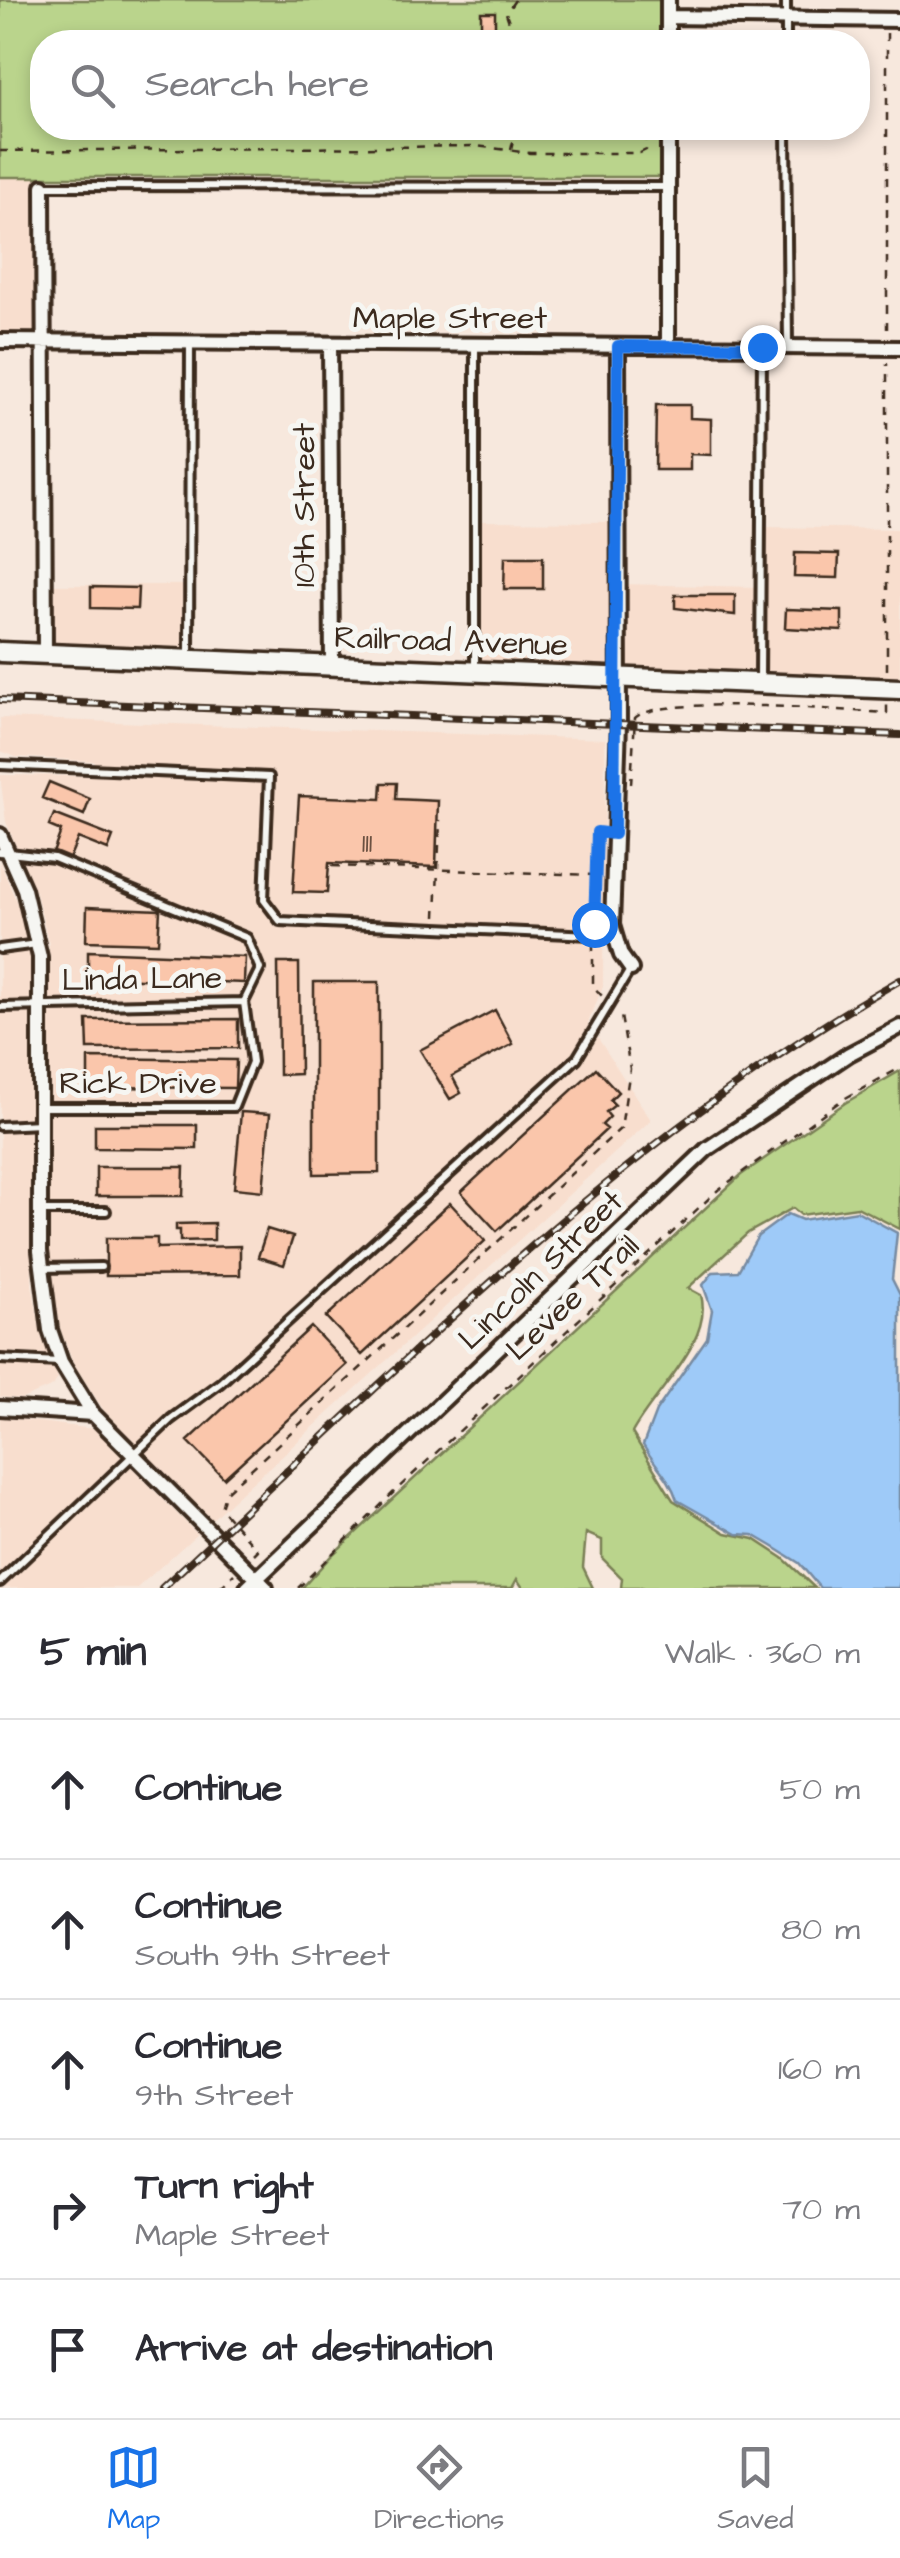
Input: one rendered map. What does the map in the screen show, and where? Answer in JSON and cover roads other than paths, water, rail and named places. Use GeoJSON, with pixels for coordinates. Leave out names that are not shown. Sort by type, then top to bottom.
{"type":"FeatureCollection","features":[{"type":"Feature","properties":{"kind":"main road","name":"Railroad Avenue"},"geometry":{"type":"LineString","coordinates":[[0,652],[900,689]]}},
{"type":"Feature","properties":{"kind":"street"},"geometry":{"type":"LineString","coordinates":[[668,0],[668,30]]}},
{"type":"Feature","properties":{"kind":"street"},"geometry":{"type":"LineString","coordinates":[[668,18],[900,20]]}},
{"type":"Feature","properties":{"kind":"street"},"geometry":{"type":"LineString","coordinates":[[668,140],[668,346]]}},
{"type":"Feature","properties":{"kind":"street"},"geometry":{"type":"LineString","coordinates":[[44,186],[45,654]]}},
{"type":"Feature","properties":{"kind":"street","name":"Maple Street"},"geometry":{"type":"LineString","coordinates":[[0,342],[900,348]]}},
{"type":"Feature","properties":{"kind":"street","name":"10th Street"},"geometry":{"type":"LineString","coordinates":[[330,344],[332,666]]}},
{"type":"Feature","properties":{"kind":"street"},"geometry":{"type":"LineString","coordinates":[[618,346],[614,936],[631,969]]}},
{"type":"Feature","properties":{"kind":"street"},"geometry":{"type":"LineString","coordinates":[[2,845],[24,889],[38,944],[41,1268],[50,1330],[61,1362],[92,1414],[256,1585]]}},
{"type":"Feature","properties":{"kind":"street","name":"Lincoln Street"},"geometry":{"type":"LineString","coordinates":[[256,1585],[708,1149],[820,1074],[900,1027]]}},
{"type":"Feature","properties":{"kind":"street"},"geometry":{"type":"LineString","coordinates":[[0,1408],[92,1414]]}},
{"type":"Feature","properties":{"kind":"lane"},"geometry":{"type":"LineString","coordinates":[[786,0],[786,30]]}},
{"type":"Feature","properties":{"kind":"lane"},"geometry":{"type":"LineString","coordinates":[[786,140],[788,347]]}},
{"type":"Feature","properties":{"kind":"lane"},"geometry":{"type":"LineString","coordinates":[[44,186],[668,187]]}},
{"type":"Feature","properties":{"kind":"lane"},"geometry":{"type":"LineString","coordinates":[[189,660],[190,343]]}},
{"type":"Feature","properties":{"kind":"lane"},"geometry":{"type":"LineString","coordinates":[[475,344],[475,672]]}},
{"type":"Feature","properties":{"kind":"lane"},"geometry":{"type":"LineString","coordinates":[[760,684],[762,347]]}},
{"type":"Feature","properties":{"kind":"lane"},"geometry":{"type":"LineString","coordinates":[[0,765],[269,777],[264,900],[272,915],[296,924],[614,936]]}},
{"type":"Feature","properties":{"kind":"lane"},"geometry":{"type":"LineString","coordinates":[[2,845],[54,858],[247,938],[260,968],[244,1002]]}},
{"type":"Feature","properties":{"kind":"lane"},"geometry":{"type":"LineString","coordinates":[[0,949],[38,944]]}},
{"type":"Feature","properties":{"kind":"lane"},"geometry":{"type":"LineString","coordinates":[[0,1582],[132,1456],[248,1358],[576,1058],[631,969]]}},
{"type":"Feature","properties":{"kind":"lane","name":"Linda Lane"},"geometry":{"type":"LineString","coordinates":[[0,1007],[244,1002]]}},
{"type":"Feature","properties":{"kind":"lane","name":"Rick Drive"},"geometry":{"type":"LineString","coordinates":[[41,1107],[234,1108],[252,1062],[244,1002]]}},
{"type":"Feature","properties":{"kind":"lane"},"geometry":{"type":"LineString","coordinates":[[0,1126],[41,1124]]}},
{"type":"Feature","properties":{"kind":"lane"},"geometry":{"type":"LineString","coordinates":[[41,1211],[106,1211]]}},
{"type":"Feature","properties":{"kind":"lane"},"geometry":{"type":"LineString","coordinates":[[41,1268],[101,1267]]}},
{"type":"Feature","properties":{"kind":"lane"},"geometry":{"type":"LineString","coordinates":[[0,1359],[61,1362]]}},
{"type":"Feature","properties":{"kind":"water"},"geometry":{"type":"Polygon","coordinates":[[[857,1211],[897,1233],[892,1279],[900,1295],[900,1588],[820,1588],[799,1563],[772,1546],[753,1535],[737,1534],[677,1500],[643,1445],[656,1411],[707,1338],[712,1310],[703,1285],[713,1272],[738,1271],[758,1236],[788,1214],[802,1220],[857,1211]]]}},
{"type":"Feature","properties":{"kind":"railway"},"geometry":{"type":"LineString","coordinates":[[0,700],[900,735]]}},
{"type":"Feature","properties":{"kind":"railway"},"geometry":{"type":"LineString","coordinates":[[162,1588],[425,1342],[605,1185],[700,1111],[798,1043],[900,980]]}}]}
